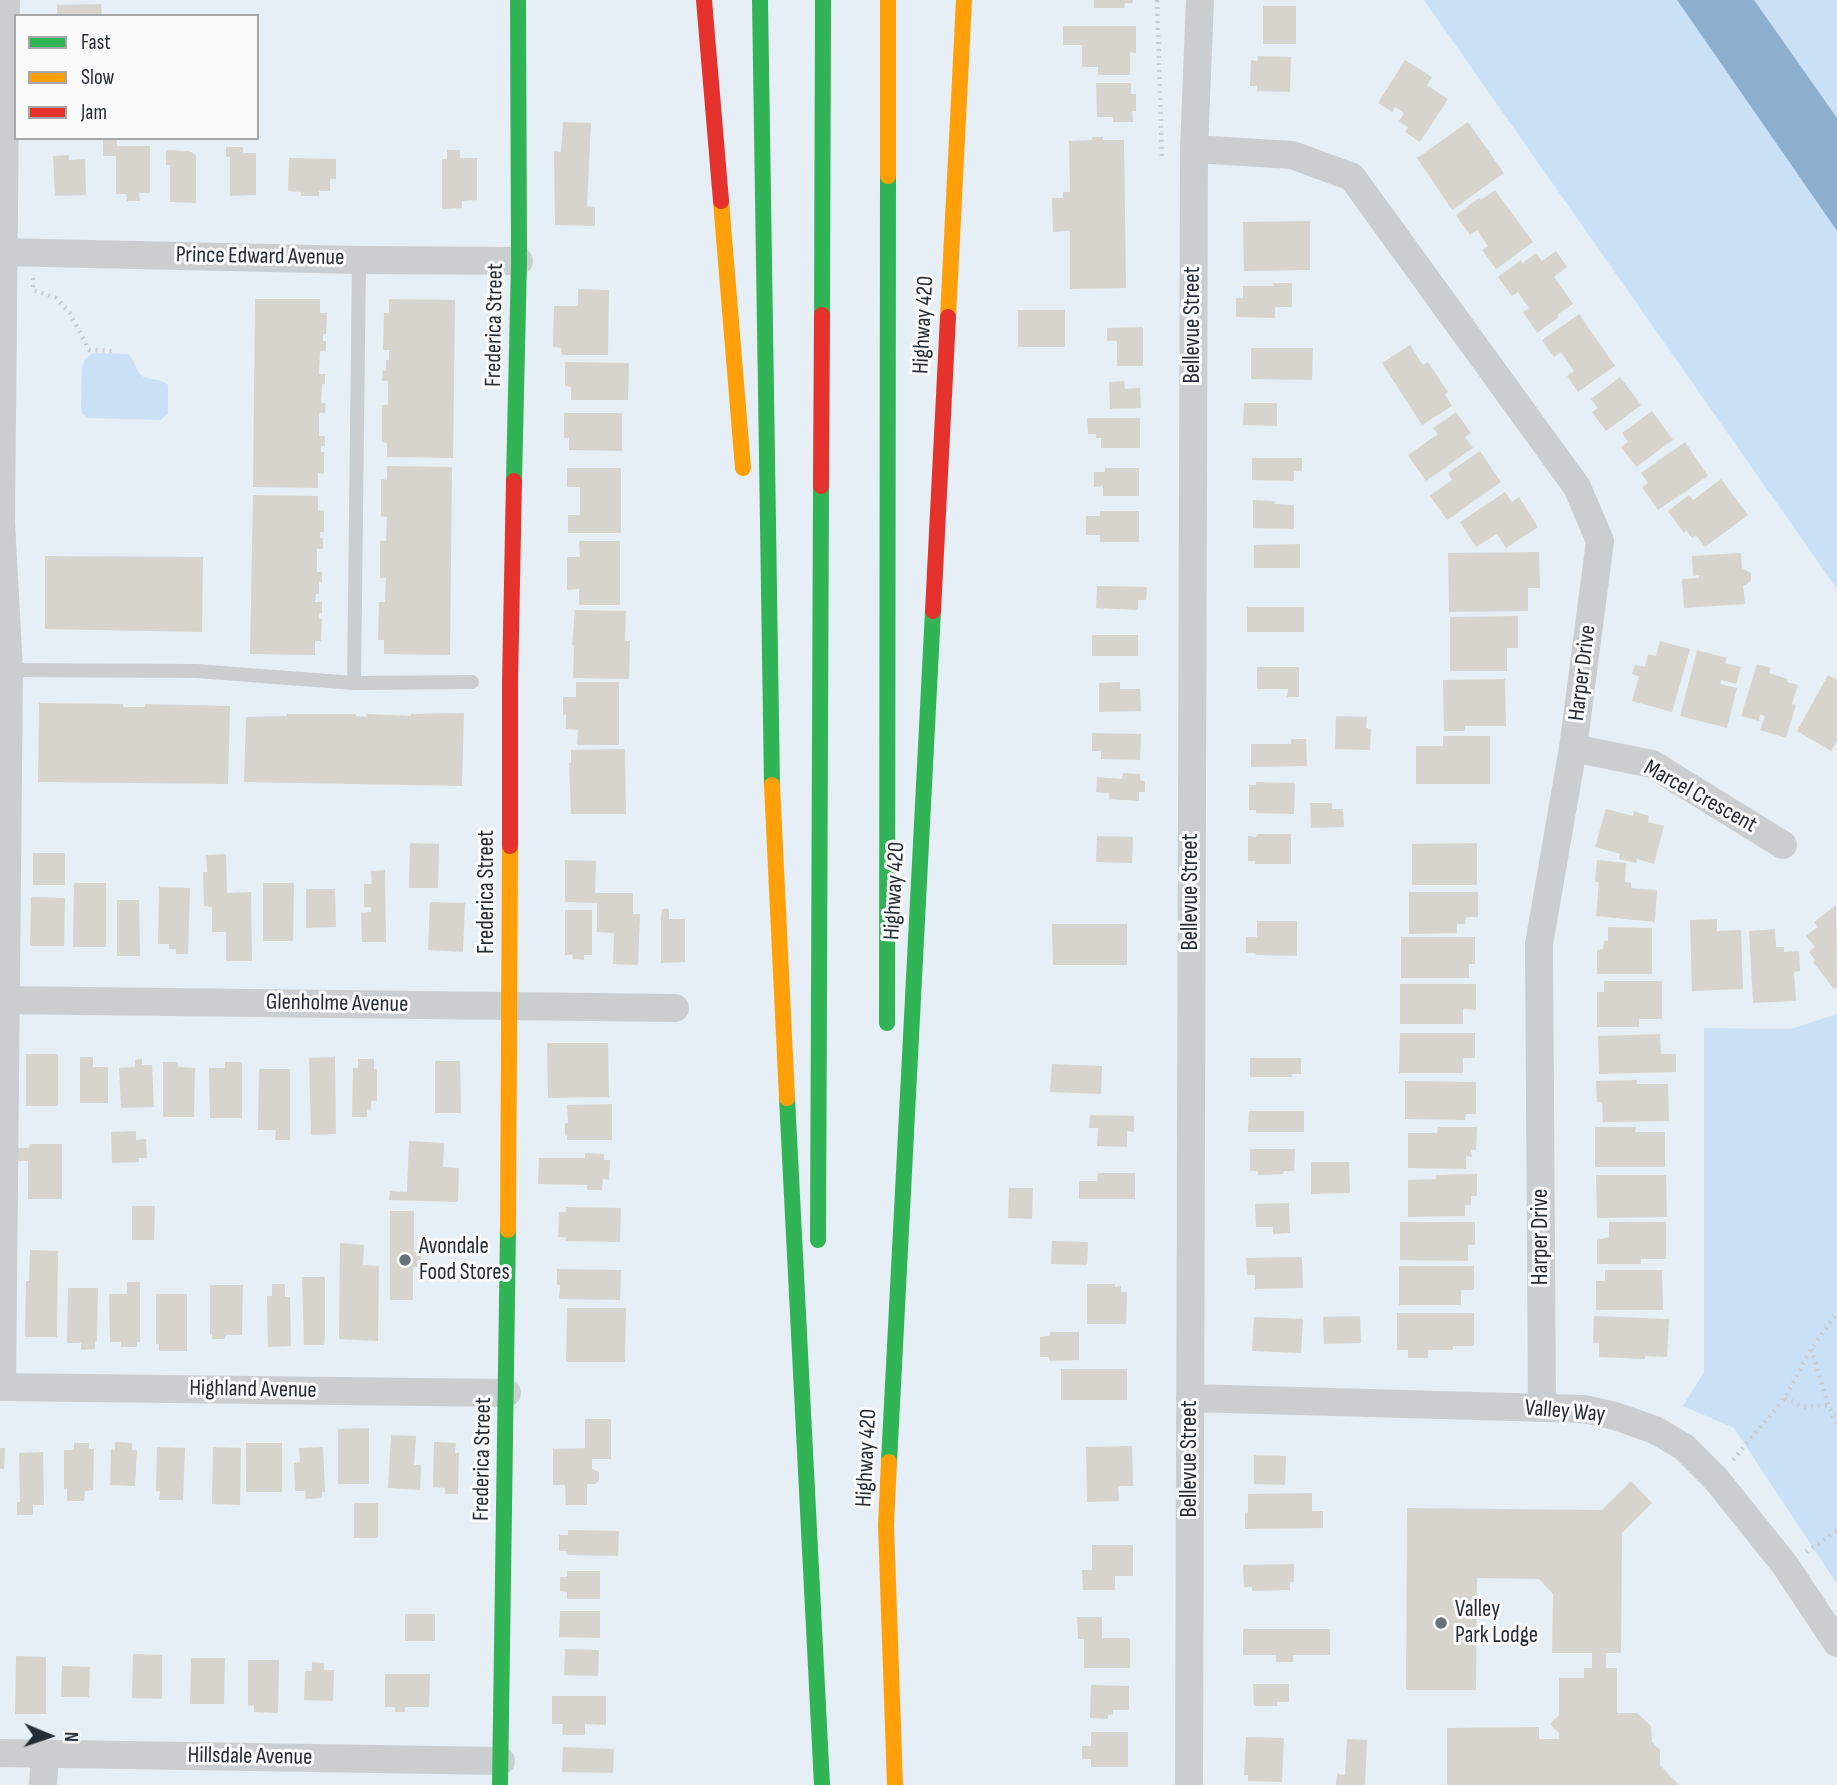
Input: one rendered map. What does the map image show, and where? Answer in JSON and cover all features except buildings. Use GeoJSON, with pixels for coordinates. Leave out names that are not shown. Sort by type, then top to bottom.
{"type":"FeatureCollection","features":[{"type":"Feature","properties":{"kind":"main road","name":"Frederica Street"},"geometry":{"type":"LineString","coordinates":[[500,1773],[507,1393],[510,682],[519,261],[518,0]]}},
{"type":"Feature","properties":{"kind":"main road"},"geometry":{"type":"LineString","coordinates":[[704,0],[745,485]]}},
{"type":"Feature","properties":{"kind":"main road"},"geometry":{"type":"LineString","coordinates":[[760,0],[772,805],[822,1785]]}},
{"type":"Feature","properties":{"kind":"main road"},"geometry":{"type":"LineString","coordinates":[[818,1253],[824,0]]}},
{"type":"Feature","properties":{"kind":"main road"},"geometry":{"type":"LineString","coordinates":[[887,1044],[888,0]]}},
{"type":"Feature","properties":{"kind":"main road","name":"Highway 420"},"geometry":{"type":"LineString","coordinates":[[894,1785],[886,1525],[964,0]]}},
{"type":"Feature","properties":{"kind":"main road"},"geometry":{"type":"LineString","coordinates":[[753,583],[772,805]]}},
{"type":"Feature","properties":{"kind":"main road"},"geometry":{"type":"LineString","coordinates":[[886,1525],[887,1196]]}},
{"type":"Feature","properties":{"kind":"main road"},"geometry":{"type":"LineString","coordinates":[[816,1684],[818,1392]]}},
{"type":"Feature","properties":{"kind":"street"},"geometry":{"type":"LineString","coordinates":[[1,1387],[3,1000],[9,670],[1,522],[6,0]]}},
{"type":"Feature","properties":{"kind":"street","name":"Bellevue Street"},"geometry":{"type":"LineString","coordinates":[[1189,1785],[1194,149],[1200,0]]}},
{"type":"Feature","properties":{"kind":"street","name":"Harper Drive"},"geometry":{"type":"LineString","coordinates":[[1194,149],[1292,155],[1352,177],[1577,486],[1600,541],[1573,748],[1539,944],[1542,1407]]}},
{"type":"Feature","properties":{"kind":"street","name":"Prince Edward Avenue"},"geometry":{"type":"LineString","coordinates":[[2,252],[519,261]]}},
{"type":"Feature","properties":{"kind":"street","name":"Marcel Crescent"},"geometry":{"type":"LineString","coordinates":[[1573,748],[1652,764],[1783,845]]}},
{"type":"Feature","properties":{"kind":"street","name":"Glenholme Avenue"},"geometry":{"type":"LineString","coordinates":[[3,1000],[675,1008]]}},
{"type":"Feature","properties":{"kind":"street","name":"Highland Avenue"},"geometry":{"type":"LineString","coordinates":[[1,1387],[507,1393]]}},
{"type":"Feature","properties":{"kind":"street","name":"Valley Way"},"geometry":{"type":"LineString","coordinates":[[1190,1398],[1584,1409],[1656,1430],[1684,1447],[1716,1479],[1785,1565],[1837,1643]]}},
{"type":"Feature","properties":{"kind":"street","name":"Hillsdale Avenue"},"geometry":{"type":"LineString","coordinates":[[0,1753],[500,1773]]}},
{"type":"Feature","properties":{"kind":"street"},"geometry":{"type":"LineString","coordinates":[[43,1785],[45,1754]]}},
{"type":"Feature","properties":{"kind":"lane"},"geometry":{"type":"LineString","coordinates":[[354,683],[359,260]]}},
{"type":"Feature","properties":{"kind":"lane"},"geometry":{"type":"LineString","coordinates":[[9,670],[196,671],[354,683],[472,682]]}},
{"type":"Feature","properties":{"kind":"path"},"geometry":{"type":"LineString","coordinates":[[1157,0],[1162,159]]}},
{"type":"Feature","properties":{"kind":"path"},"geometry":{"type":"LineString","coordinates":[[33,252],[33,290],[56,299],[70,313],[89,350],[114,351]]}},
{"type":"Feature","properties":{"kind":"path"},"geometry":{"type":"LineString","coordinates":[[1716,1479],[1785,1398],[1811,1349],[1837,1313]]}},
{"type":"Feature","properties":{"kind":"path"},"geometry":{"type":"LineString","coordinates":[[1811,1349],[1828,1405],[1837,1424]]}},
{"type":"Feature","properties":{"kind":"path"},"geometry":{"type":"LineString","coordinates":[[1785,1398],[1803,1407],[1828,1405]]}},
{"type":"Feature","properties":{"kind":"path"},"geometry":{"type":"LineString","coordinates":[[1785,1565],[1837,1531]]}},
{"type":"Feature","properties":{"kind":"shaded area"},"geometry":{"type":"Polygon","coordinates":[[[1424,0],[1677,0],[1837,231],[1837,589],[1424,0]]]}},
{"type":"Feature","properties":{"kind":"shaded area"},"geometry":{"type":"Polygon","coordinates":[[[1677,0],[1754,0],[1837,118],[1837,231],[1677,0]]]}},
{"type":"Feature","properties":{"kind":"shaded area"},"geometry":{"type":"Polygon","coordinates":[[[1753,0],[1837,0],[1837,120],[1753,0]]]}},
{"type":"Feature","properties":{"kind":"shaded area"},"geometry":{"type":"Polygon","coordinates":[[[93,353],[128,354],[140,374],[168,385],[168,413],[161,420],[89,418],[83,414],[82,367],[85,359],[93,353]]]}},
{"type":"Feature","properties":{"kind":"shaded area"},"geometry":{"type":"Polygon","coordinates":[[[1837,1014],[1837,1584],[1734,1428],[1683,1406],[1704,1372],[1704,1028],[1791,1029],[1837,1014]]]}},
{"type":"Feature","properties":{"kind":"traffic: fast"},"geometry":{"type":"LineString","coordinates":[[514,481],[519,261],[518,0]]}},
{"type":"Feature","properties":{"kind":"traffic: fast"},"geometry":{"type":"LineString","coordinates":[[760,0],[772,785]]}},
{"type":"Feature","properties":{"kind":"traffic: fast"},"geometry":{"type":"LineString","coordinates":[[822,315],[823,0]]}},
{"type":"Feature","properties":{"kind":"traffic: fast"},"geometry":{"type":"LineString","coordinates":[[887,1023],[888,176]]}},
{"type":"Feature","properties":{"kind":"traffic: fast"},"geometry":{"type":"LineString","coordinates":[[818,1240],[821,486]]}},
{"type":"Feature","properties":{"kind":"traffic: fast"},"geometry":{"type":"LineString","coordinates":[[889,1462],[933,611]]}},
{"type":"Feature","properties":{"kind":"traffic: fast"},"geometry":{"type":"LineString","coordinates":[[787,1098],[822,1785]]}},
{"type":"Feature","properties":{"kind":"traffic: fast"},"geometry":{"type":"LineString","coordinates":[[500,1785],[508,1230]]}},
{"type":"Feature","properties":{"kind":"traffic: slow"},"geometry":{"type":"LineString","coordinates":[[888,0],[888,176]]}},
{"type":"Feature","properties":{"kind":"traffic: slow"},"geometry":{"type":"LineString","coordinates":[[948,317],[964,0]]}},
{"type":"Feature","properties":{"kind":"traffic: slow"},"geometry":{"type":"LineString","coordinates":[[721,201],[743,468]]}},
{"type":"Feature","properties":{"kind":"traffic: slow"},"geometry":{"type":"LineString","coordinates":[[772,785],[787,1098]]}},
{"type":"Feature","properties":{"kind":"traffic: slow"},"geometry":{"type":"LineString","coordinates":[[508,1230],[510,846]]}},
{"type":"Feature","properties":{"kind":"traffic: slow"},"geometry":{"type":"LineString","coordinates":[[889,1462],[886,1525],[895,1785]]}},
{"type":"Feature","properties":{"kind":"traffic: jam"},"geometry":{"type":"LineString","coordinates":[[704,0],[721,201]]}},
{"type":"Feature","properties":{"kind":"traffic: jam"},"geometry":{"type":"LineString","coordinates":[[821,486],[822,315]]}},
{"type":"Feature","properties":{"kind":"traffic: jam"},"geometry":{"type":"LineString","coordinates":[[933,611],[948,317]]}},
{"type":"Feature","properties":{"kind":"traffic: jam"},"geometry":{"type":"LineString","coordinates":[[510,846],[514,481]]}},
{"type":"Feature","properties":{"kind":"place","name":"Avondale Food Stores"},"geometry":{"type":"Point","coordinates":[405,1260]}},
{"type":"Feature","properties":{"kind":"place","name":"Valley Park Lodge"},"geometry":{"type":"Point","coordinates":[1441,1623]}}]}
